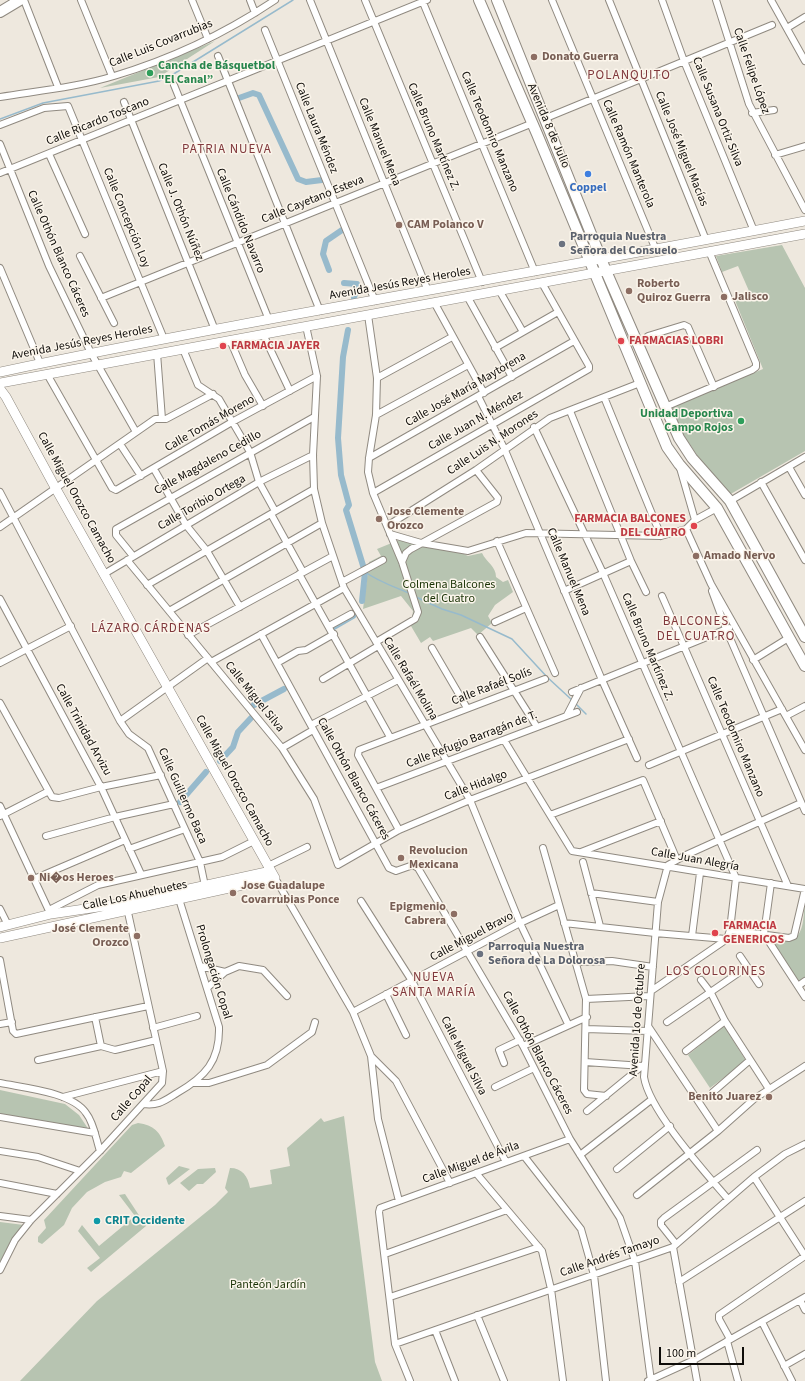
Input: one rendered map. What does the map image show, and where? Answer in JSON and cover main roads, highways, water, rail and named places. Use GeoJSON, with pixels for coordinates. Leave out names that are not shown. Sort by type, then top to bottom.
{"type":"FeatureCollection","features":[{"type":"Feature","properties":{"kind":"main road"},"geometry":{"type":"LineString","coordinates":[[0,12],[20,0]]}},
{"type":"Feature","properties":{"kind":"main road","name":"Avenida 8 de Julio"},"geometry":{"type":"LineString","coordinates":[[479,0],[533,123],[667,447],[679,464],[717,508],[790,637]]}},
{"type":"Feature","properties":{"kind":"main road","name":"Avenida 8 de Julio"},"geometry":{"type":"LineString","coordinates":[[497,0],[546,118],[606,271],[679,438],[692,458],[730,501],[804,633]]}},
{"type":"Feature","properties":{"kind":"main road"},"geometry":{"type":"LineString","coordinates":[[790,637],[805,656]]}},
{"type":"Feature","properties":{"kind":"main road"},"geometry":{"type":"LineString","coordinates":[[790,637],[805,666]]}},
{"type":"Feature","properties":{"kind":"waterway"},"geometry":{"type":"LineString","coordinates":[[0,119],[43,103],[159,81],[172,75],[293,0]]}},
{"type":"Feature","properties":{"kind":"waterway"},"geometry":{"type":"LineString","coordinates":[[239,98],[253,93],[259,95],[298,179],[306,182],[322,180]]}},
{"type":"Feature","properties":{"kind":"waterway"},"geometry":{"type":"LineString","coordinates":[[329,270],[323,254],[326,241],[342,230]]}},
{"type":"Feature","properties":{"kind":"waterway"},"geometry":{"type":"LineString","coordinates":[[344,283],[357,284],[354,298]]}},
{"type":"Feature","properties":{"kind":"waterway"},"geometry":{"type":"LineString","coordinates":[[348,330],[343,357],[338,438],[341,475],[349,505],[346,510],[365,572],[362,601]]}},
{"type":"Feature","properties":{"kind":"waterway"},"geometry":{"type":"LineString","coordinates":[[365,572],[381,582],[411,594]]}},
{"type":"Feature","properties":{"kind":"waterway"},"geometry":{"type":"LineString","coordinates":[[416,597],[442,609],[461,615],[512,639],[547,677],[573,701]]}},
{"type":"Feature","properties":{"kind":"waterway"},"geometry":{"type":"LineString","coordinates":[[334,627],[353,616]]}},
{"type":"Feature","properties":{"kind":"waterway"},"geometry":{"type":"LineString","coordinates":[[254,705],[284,689]]}},
{"type":"Feature","properties":{"kind":"waterway"},"geometry":{"type":"LineString","coordinates":[[576,704],[586,714]]}},
{"type":"Feature","properties":{"kind":"waterway"},"geometry":{"type":"LineString","coordinates":[[220,761],[233,747],[238,732],[251,718]]}},
{"type":"Feature","properties":{"kind":"waterway"},"geometry":{"type":"LineString","coordinates":[[180,802],[206,772]]}},
{"type":"Feature","properties":{"kind":"place","name":"Donato Guerra"},"geometry":{"type":"Point","coordinates":[534,57]}},
{"type":"Feature","properties":{"kind":"place","name":"Cancha de Básquetbol \"El Canal”"},"geometry":{"type":"Point","coordinates":[150,73]}},
{"type":"Feature","properties":{"kind":"place","name":"Coppel"},"geometry":{"type":"Point","coordinates":[588,174]}},
{"type":"Feature","properties":{"kind":"place","name":"CAM Polanco V"},"geometry":{"type":"Point","coordinates":[399,225]}},
{"type":"Feature","properties":{"kind":"place","name":"Parroquia Nuestra Señora del Consuelo"},"geometry":{"type":"Point","coordinates":[562,244]}},
{"type":"Feature","properties":{"kind":"place","name":"Roberto Quiroz Guerra"},"geometry":{"type":"Point","coordinates":[629,291]}},
{"type":"Feature","properties":{"kind":"place","name":"Jalisco"},"geometry":{"type":"Point","coordinates":[724,297]}},
{"type":"Feature","properties":{"kind":"place","name":"FARMACIAS LOBRI"},"geometry":{"type":"Point","coordinates":[621,341]}},
{"type":"Feature","properties":{"kind":"place","name":"FARMACIA JAYER"},"geometry":{"type":"Point","coordinates":[223,346]}},
{"type":"Feature","properties":{"kind":"place","name":"Unidad Deportiva Campo Rojos"},"geometry":{"type":"Point","coordinates":[741,421]}},
{"type":"Feature","properties":{"kind":"place","name":"Jose Clemente Orozco"},"geometry":{"type":"Point","coordinates":[379,519]}},
{"type":"Feature","properties":{"kind":"place","name":"FARMACIA BALCONES DEL CUATRO"},"geometry":{"type":"Point","coordinates":[694,526]}},
{"type":"Feature","properties":{"kind":"place","name":"Amado Nervo"},"geometry":{"type":"Point","coordinates":[696,556]}},
{"type":"Feature","properties":{"kind":"place","name":"Revolucion Mexicana"},"geometry":{"type":"Point","coordinates":[401,858]}},
{"type":"Feature","properties":{"kind":"place","name":"Ni�os Heroes"},"geometry":{"type":"Point","coordinates":[31,878]}},
{"type":"Feature","properties":{"kind":"place","name":"Jose Guadalupe Covarrubias Ponce"},"geometry":{"type":"Point","coordinates":[233,893]}},
{"type":"Feature","properties":{"kind":"place","name":"Epigmenio Cabrera"},"geometry":{"type":"Point","coordinates":[454,914]}},
{"type":"Feature","properties":{"kind":"place","name":"FARMACIA GENERICOS"},"geometry":{"type":"Point","coordinates":[715,933]}},
{"type":"Feature","properties":{"kind":"place","name":"José Clemente Orozco"},"geometry":{"type":"Point","coordinates":[137,936]}},
{"type":"Feature","properties":{"kind":"place","name":"Parroquia Nuestra Señora de La Dolorosa"},"geometry":{"type":"Point","coordinates":[480,954]}},
{"type":"Feature","properties":{"kind":"place","name":"Benito Juarez"},"geometry":{"type":"Point","coordinates":[769,1097]}},
{"type":"Feature","properties":{"kind":"place","name":"CRIT Occidente"},"geometry":{"type":"Point","coordinates":[97,1221]}},
{"type":"Feature","properties":{"kind":"district","name":"POLANQUITO"},"geometry":{"type":"Point","coordinates":[629,76]}},
{"type":"Feature","properties":{"kind":"district","name":"PATRIA NUEVA"},"geometry":{"type":"Point","coordinates":[227,150]}},
{"type":"Feature","properties":{"kind":"district","name":"LÁZARO CÁRDENAS"},"geometry":{"type":"Point","coordinates":[151,629]}},
{"type":"Feature","properties":{"kind":"district","name":"BALCONES DEL CUATRO"},"geometry":{"type":"Point","coordinates":[696,630]}},
{"type":"Feature","properties":{"kind":"district","name":"LOS COLORINES"},"geometry":{"type":"Point","coordinates":[716,972]}},
{"type":"Feature","properties":{"kind":"district","name":"NUEVA SANTA MARÍA"},"geometry":{"type":"Point","coordinates":[434,986]}},
{"type":"Feature","properties":{"kind":"park label","name":"Colmena Balcones del Cuatro"},"geometry":{"type":"Point","coordinates":[449,592]}},
{"type":"Feature","properties":{"kind":"park label","name":"Panteón Jardín"},"geometry":{"type":"Point","coordinates":[268,1285]}}]}
